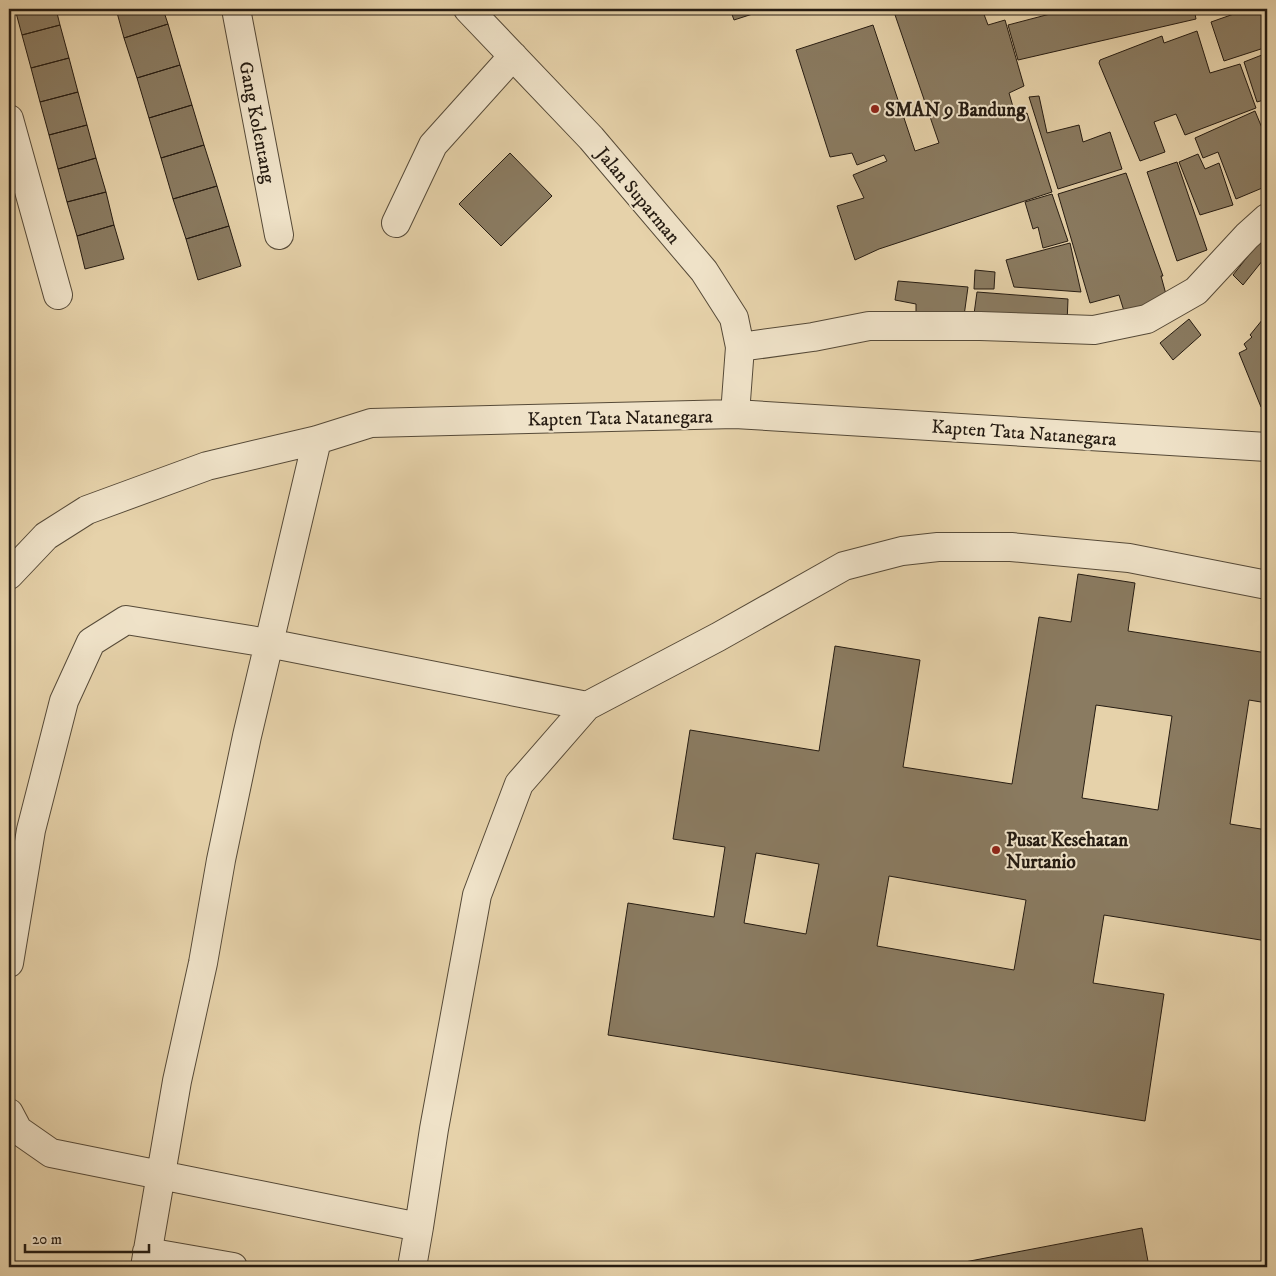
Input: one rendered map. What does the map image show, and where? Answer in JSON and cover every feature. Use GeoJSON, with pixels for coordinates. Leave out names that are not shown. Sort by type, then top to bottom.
{"type":"FeatureCollection","features":[{"type":"Feature","properties":{"kind":"street","name":"Gang Kolentang"},"geometry":{"type":"LineString","coordinates":[[236,9],[279,235]]}},
{"type":"Feature","properties":{"kind":"street","name":"Jalan Suparman"},"geometry":{"type":"LineString","coordinates":[[468,9],[591,138],[704,271],[734,318],[740,347],[735,414]]}},
{"type":"Feature","properties":{"kind":"street"},"geometry":{"type":"LineString","coordinates":[[396,223],[433,145],[513,56]]}},
{"type":"Feature","properties":{"kind":"street"},"geometry":{"type":"LineString","coordinates":[[9,119],[58,294]]}},
{"type":"Feature","properties":{"kind":"street"},"geometry":{"type":"LineString","coordinates":[[740,347],[813,337],[869,326],[980,326],[1094,330],[1147,319],[1196,291],[1247,236],[1267,218]]}},
{"type":"Feature","properties":{"kind":"street","name":"Kapten Tata Natanegara"},"geometry":{"type":"LineString","coordinates":[[9,574],[46,536],[87,510],[207,466],[317,440],[371,423],[735,414],[1267,447]]}},
{"type":"Feature","properties":{"kind":"street"},"geometry":{"type":"LineString","coordinates":[[233,1267],[146,1260],[177,1081],[203,963],[223,850],[268,643],[317,440]]}},
{"type":"Feature","properties":{"kind":"street"},"geometry":{"type":"LineString","coordinates":[[412,1267],[434,1130],[478,896],[520,784],[587,706],[718,637],[844,566],[902,551],[938,547],[1011,546],[1129,558],[1267,585]]}},
{"type":"Feature","properties":{"kind":"street"},"geometry":{"type":"LineString","coordinates":[[9,963],[31,830],[64,701],[91,642],[126,620],[268,643],[587,706]]}},
{"type":"Feature","properties":{"kind":"street"},"geometry":{"type":"LineString","coordinates":[[9,1113],[18,1130],[52,1153],[418,1227]]}},
{"type":"Feature","properties":{"kind":"building"},"geometry":{"type":"Polygon","coordinates":[[[15,9],[56,9],[60,25],[22,35],[15,9]]]}},
{"type":"Feature","properties":{"kind":"building"},"geometry":{"type":"Polygon","coordinates":[[[116,9],[163,9],[168,24],[124,38],[116,9]]]}},
{"type":"Feature","properties":{"kind":"building"},"geometry":{"type":"Polygon","coordinates":[[[730,9],[768,9],[734,20],[730,9]]]}},
{"type":"Feature","properties":{"kind":"building"},"geometry":{"type":"Polygon","coordinates":[[[893,9],[982,9],[988,25],[1005,20],[1024,86],[1009,93],[1016,117],[1027,113],[1052,192],[879,249],[855,260],[837,206],[864,198],[853,175],[887,161],[884,155],[857,165],[852,153],[830,157],[796,50],[873,25],[915,151],[939,143],[893,9]]]}},
{"type":"Feature","properties":{"kind":"building"},"geometry":{"type":"Polygon","coordinates":[[[1069,9],[1194,9],[1196,19],[1018,60],[1008,25],[1069,9]]]}},
{"type":"Feature","properties":{"kind":"building"},"geometry":{"type":"Polygon","coordinates":[[[1248,9],[1267,9],[1267,47],[1224,61],[1211,22],[1248,9]]]}},
{"type":"Feature","properties":{"kind":"building"},"geometry":{"type":"Polygon","coordinates":[[[168,24],[180,65],[137,78],[124,38],[168,24]]]}},
{"type":"Feature","properties":{"kind":"building"},"geometry":{"type":"Polygon","coordinates":[[[60,25],[69,58],[31,68],[22,35],[60,25]]]}},
{"type":"Feature","properties":{"kind":"building"},"geometry":{"type":"Polygon","coordinates":[[[1197,31],[1210,73],[1240,64],[1256,108],[1185,135],[1176,114],[1154,122],[1165,152],[1140,161],[1099,63],[1100,60],[1162,36],[1164,43],[1197,31]]]}},
{"type":"Feature","properties":{"kind":"building"},"geometry":{"type":"Polygon","coordinates":[[[1267,53],[1267,99],[1257,102],[1244,62],[1267,53]]]}},
{"type":"Feature","properties":{"kind":"building"},"geometry":{"type":"Polygon","coordinates":[[[69,58],[78,92],[40,102],[31,68],[69,58]]]}},
{"type":"Feature","properties":{"kind":"building"},"geometry":{"type":"Polygon","coordinates":[[[180,65],[192,105],[149,118],[137,78],[180,65]]]}},
{"type":"Feature","properties":{"kind":"building"},"geometry":{"type":"Polygon","coordinates":[[[78,92],[87,125],[49,135],[40,102],[78,92]]]}},
{"type":"Feature","properties":{"kind":"building"},"geometry":{"type":"Polygon","coordinates":[[[1039,96],[1047,133],[1079,125],[1083,142],[1110,132],[1122,169],[1058,189],[1029,97],[1039,96]]]}},
{"type":"Feature","properties":{"kind":"building"},"geometry":{"type":"Polygon","coordinates":[[[1267,102],[1267,120],[1262,104],[1267,102]]]}},
{"type":"Feature","properties":{"kind":"building"},"geometry":{"type":"Polygon","coordinates":[[[192,105],[204,145],[161,158],[149,118],[192,105]]]}},
{"type":"Feature","properties":{"kind":"building"},"geometry":{"type":"Polygon","coordinates":[[[1255,111],[1267,140],[1267,159],[1262,161],[1267,174],[1267,186],[1236,199],[1218,152],[1203,158],[1195,138],[1255,111]]]}},
{"type":"Feature","properties":{"kind":"building"},"geometry":{"type":"Polygon","coordinates":[[[87,125],[96,158],[58,169],[49,135],[87,125]]]}},
{"type":"Feature","properties":{"kind":"building"},"geometry":{"type":"Polygon","coordinates":[[[204,145],[217,186],[173,199],[161,158],[204,145]]]}},
{"type":"Feature","properties":{"kind":"building"},"geometry":{"type":"Polygon","coordinates":[[[510,153],[552,196],[501,246],[459,204],[510,153]]]}},
{"type":"Feature","properties":{"kind":"building"},"geometry":{"type":"Polygon","coordinates":[[[1198,154],[1205,169],[1219,163],[1233,205],[1200,215],[1179,162],[1198,154]]]}},
{"type":"Feature","properties":{"kind":"building"},"geometry":{"type":"Polygon","coordinates":[[[96,158],[106,192],[67,202],[58,169],[96,158]]]}},
{"type":"Feature","properties":{"kind":"building"},"geometry":{"type":"Polygon","coordinates":[[[1177,162],[1207,250],[1177,261],[1147,172],[1177,162]]]}},
{"type":"Feature","properties":{"kind":"building"},"geometry":{"type":"Polygon","coordinates":[[[1126,173],[1163,276],[1161,276],[1167,298],[1124,311],[1119,295],[1090,303],[1058,194],[1126,173]]]}},
{"type":"Feature","properties":{"kind":"building"},"geometry":{"type":"Polygon","coordinates":[[[217,186],[229,226],[186,239],[173,199],[217,186]]]}},
{"type":"Feature","properties":{"kind":"building"},"geometry":{"type":"Polygon","coordinates":[[[106,192],[114,225],[77,236],[67,202],[106,192]]]}},
{"type":"Feature","properties":{"kind":"building"},"geometry":{"type":"Polygon","coordinates":[[[1052,194],[1068,241],[1043,248],[1038,227],[1033,229],[1025,202],[1052,194]]]}},
{"type":"Feature","properties":{"kind":"building"},"geometry":{"type":"Polygon","coordinates":[[[114,225],[124,259],[85,269],[77,236],[114,225]]]}},
{"type":"Feature","properties":{"kind":"building"},"geometry":{"type":"Polygon","coordinates":[[[229,226],[241,266],[198,280],[186,239],[229,226]]]}},
{"type":"Feature","properties":{"kind":"building"},"geometry":{"type":"Polygon","coordinates":[[[1263,237],[1267,241],[1267,255],[1243,285],[1233,275],[1263,237]]]}},
{"type":"Feature","properties":{"kind":"building"},"geometry":{"type":"Polygon","coordinates":[[[1070,243],[1081,292],[1014,287],[1006,260],[1070,243]]]}},
{"type":"Feature","properties":{"kind":"building"},"geometry":{"type":"Polygon","coordinates":[[[975,270],[995,272],[994,289],[974,289],[975,270]]]}},
{"type":"Feature","properties":{"kind":"building"},"geometry":{"type":"Polygon","coordinates":[[[898,281],[968,287],[964,316],[916,312],[916,304],[895,300],[898,281]]]}},
{"type":"Feature","properties":{"kind":"building"},"geometry":{"type":"Polygon","coordinates":[[[977,292],[1068,299],[1067,323],[974,314],[977,292]]]}},
{"type":"Feature","properties":{"kind":"building"},"geometry":{"type":"Polygon","coordinates":[[[1267,314],[1267,405],[1261,407],[1239,353],[1247,349],[1244,344],[1252,337],[1250,335],[1267,314]]]}},
{"type":"Feature","properties":{"kind":"building"},"geometry":{"type":"Polygon","coordinates":[[[1189,319],[1201,335],[1173,360],[1160,343],[1189,319]]]}},
{"type":"Feature","properties":{"kind":"building","name":"Pusat Kesehatan Nurtanio"},"geometry":{"type":"Polygon","coordinates":[[[1078,574],[1135,583],[1128,631],[1267,653],[1267,703],[1249,700],[1230,824],[1267,830],[1267,941],[1104,915],[1093,983],[1164,994],[1145,1121],[608,1035],[628,903],[714,917],[725,847],[673,839],[690,730],[819,751],[835,646],[920,660],[903,767],[1012,784],[1039,617],[1071,622],[1078,574]],[[1096,705],[1082,798],[1158,810],[1172,716],[1096,705]],[[756,853],[744,923],[806,934],[819,864],[756,853]],[[889,876],[877,946],[1014,970],[1026,900],[889,876]]]}},
{"type":"Feature","properties":{"kind":"building"},"geometry":{"type":"Polygon","coordinates":[[[1142,1228],[1149,1267],[944,1267],[944,1266],[1142,1228]]]}},
{"type":"Feature","properties":{"kind":"place","name":"SMAN 9 Bandung"},"geometry":{"type":"Point","coordinates":[875,109]}},
{"type":"Feature","properties":{"kind":"place","name":"Pusat Kesehatan Nurtanio"},"geometry":{"type":"Point","coordinates":[996,850]}}]}
